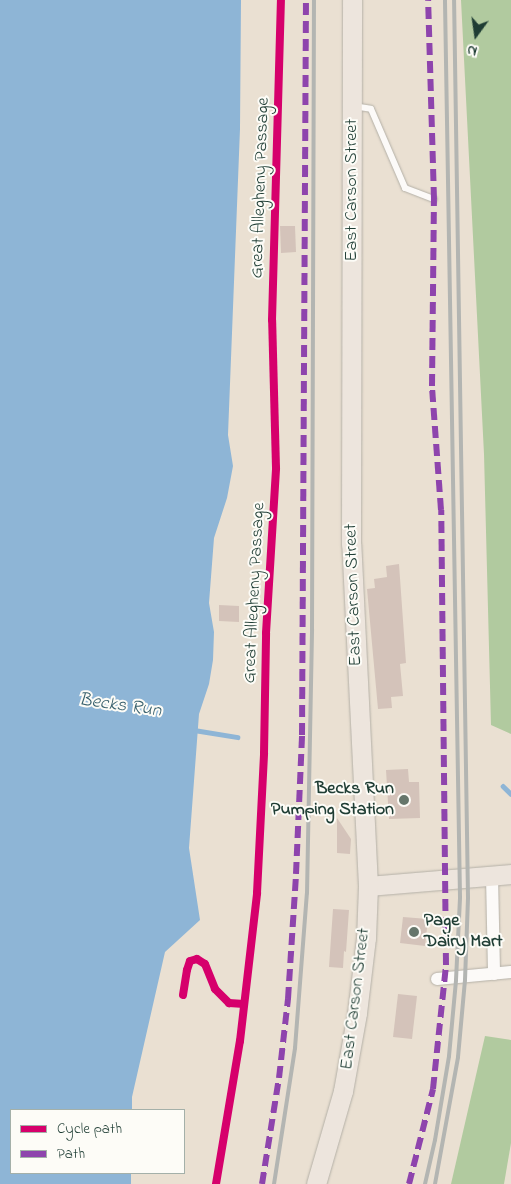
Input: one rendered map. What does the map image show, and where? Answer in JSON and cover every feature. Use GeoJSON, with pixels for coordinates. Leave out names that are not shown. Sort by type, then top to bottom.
{"type":"FeatureCollection","features":[{"type":"Feature","properties":{"kind":"main road","name":"East Carson Street"},"geometry":{"type":"LineString","coordinates":[[316,1184],[343,1091],[358,1013],[366,938],[368,886],[351,544],[352,0]]}},
{"type":"Feature","properties":{"kind":"main road"},"geometry":{"type":"LineString","coordinates":[[368,886],[511,874]]}},
{"type":"Feature","properties":{"kind":"street"},"geometry":{"type":"LineString","coordinates":[[492,876],[494,974]]}},
{"type":"Feature","properties":{"kind":"street"},"geometry":{"type":"LineString","coordinates":[[437,979],[511,972]]}},
{"type":"Feature","properties":{"kind":"lane"},"geometry":{"type":"LineString","coordinates":[[352,105],[371,109],[405,188],[434,199]]}},
{"type":"Feature","properties":{"kind":"green space"},"geometry":{"type":"Polygon","coordinates":[[[461,0],[511,0],[511,734],[491,725],[484,454],[461,0]]]}},
{"type":"Feature","properties":{"kind":"green space"},"geometry":{"type":"Polygon","coordinates":[[[485,1036],[511,1040],[511,1143],[504,1184],[451,1184],[485,1036]]]}},
{"type":"Feature","properties":{"kind":"water"},"geometry":{"type":"Polygon","coordinates":[[[0,0],[241,0],[240,129],[228,435],[233,466],[227,498],[214,538],[209,603],[214,632],[213,660],[209,684],[199,714],[189,848],[200,920],[165,952],[132,1097],[132,1109],[10,1109],[10,1174],[131,1174],[131,1184],[0,1184],[0,0]]]}},
{"type":"Feature","properties":{"kind":"building"},"geometry":{"type":"Polygon","coordinates":[[[280,226],[295,226],[296,252],[281,253],[280,226]]]}},
{"type":"Feature","properties":{"kind":"building"},"geometry":{"type":"Polygon","coordinates":[[[399,564],[406,663],[400,664],[403,696],[391,697],[392,708],[378,709],[367,589],[375,588],[374,579],[387,577],[386,566],[399,564]]]}},
{"type":"Feature","properties":{"kind":"building"},"geometry":{"type":"Polygon","coordinates":[[[219,605],[239,606],[239,622],[219,621],[219,605]]]}},
{"type":"Feature","properties":{"kind":"building","name":"Becks Run Pumping Station"},"geometry":{"type":"Polygon","coordinates":[[[408,769],[409,782],[419,782],[420,818],[389,819],[386,770],[408,769]]]}},
{"type":"Feature","properties":{"kind":"building"},"geometry":{"type":"Polygon","coordinates":[[[337,818],[351,839],[350,854],[337,853],[337,818]]]}},
{"type":"Feature","properties":{"kind":"building"},"geometry":{"type":"Polygon","coordinates":[[[333,909],[349,910],[343,968],[329,967],[333,909]]]}},
{"type":"Feature","properties":{"kind":"building","name":"Page Dairy Mart"},"geometry":{"type":"Polygon","coordinates":[[[403,917],[428,919],[425,946],[400,943],[403,917]]]}},
{"type":"Feature","properties":{"kind":"building"},"geometry":{"type":"Polygon","coordinates":[[[398,994],[417,996],[412,1039],[393,1037],[398,994]]]}},
{"type":"Feature","properties":{"kind":"waterway","name":"Becks Run"},"geometry":{"type":"LineString","coordinates":[[194,730],[237,737]]}},
{"type":"Feature","properties":{"kind":"waterway","name":"Becks Run"},"geometry":{"type":"LineString","coordinates":[[503,786],[511,794]]}},
{"type":"Feature","properties":{"kind":"railway"},"geometry":{"type":"LineString","coordinates":[[274,1184],[295,1048],[307,893],[312,629],[314,0]]}},
{"type":"Feature","properties":{"kind":"railway"},"geometry":{"type":"LineString","coordinates":[[425,1184],[435,1140],[449,1056],[456,980],[460,897],[445,0]]}},
{"type":"Feature","properties":{"kind":"railway"},"geometry":{"type":"LineString","coordinates":[[435,1184],[458,1057],[465,980],[468,897],[454,0]]}},
{"type":"Feature","properties":{"kind":"marked path"},"geometry":{"type":"LineString","coordinates":[[262,1184],[279,1078],[288,999],[302,735],[306,0]]}},
{"type":"Feature","properties":{"kind":"marked path"},"geometry":{"type":"LineString","coordinates":[[409,1184],[433,1089],[446,965],[441,510],[432,386],[434,199],[428,0]]}},
{"type":"Feature","properties":{"kind":"cycle path","name":"Great Allegheny Passage"},"geometry":{"type":"LineString","coordinates":[[216,1184],[240,1041],[257,893],[264,753],[266,633],[276,468],[272,320],[281,0]]}},
{"type":"Feature","properties":{"kind":"cycle path"},"geometry":{"type":"LineString","coordinates":[[183,995],[190,961],[197,959],[205,964],[215,989],[229,1003],[244,1004]]}},
{"type":"Feature","properties":{"kind":"place","name":"Becks Run Pumping Station"},"geometry":{"type":"Point","coordinates":[404,800]}},
{"type":"Feature","properties":{"kind":"place","name":"Page Dairy Mart"},"geometry":{"type":"Point","coordinates":[414,932]}}]}
